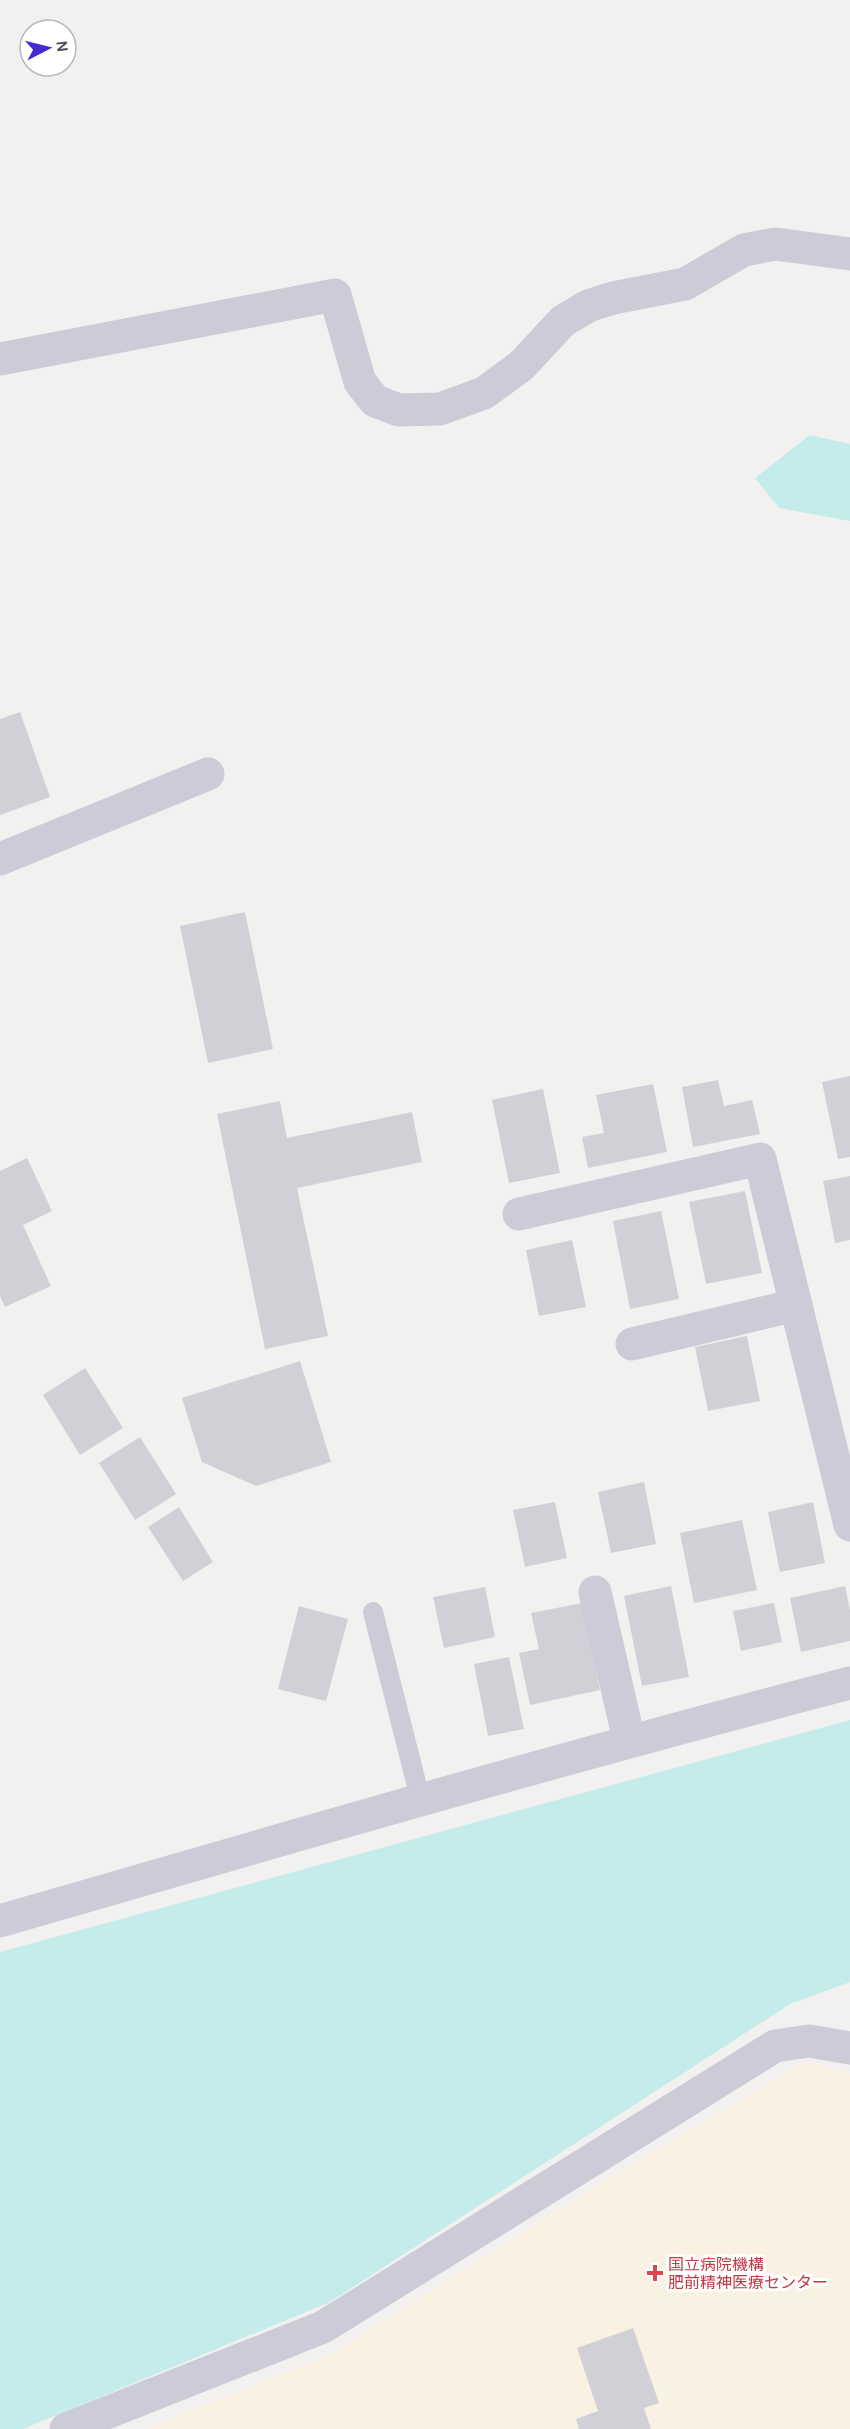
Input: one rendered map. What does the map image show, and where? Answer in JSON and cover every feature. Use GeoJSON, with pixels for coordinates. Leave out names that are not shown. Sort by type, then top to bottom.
{"type":"FeatureCollection","features":[{"type":"Feature","properties":{"kind":"street"},"geometry":{"type":"LineString","coordinates":[[0,359],[335,295],[360,382],[375,401],[399,410],[440,409],[484,393],[521,366],[562,321],[588,306],[613,298],[685,284],[744,250],[775,244],[850,254]]}},
{"type":"Feature","properties":{"kind":"street"},"geometry":{"type":"LineString","coordinates":[[0,860],[208,774]]}},
{"type":"Feature","properties":{"kind":"street"},"geometry":{"type":"LineString","coordinates":[[519,1214],[760,1159],[850,1525]]}},
{"type":"Feature","properties":{"kind":"street"},"geometry":{"type":"LineString","coordinates":[[632,1344],[796,1305]]}},
{"type":"Feature","properties":{"kind":"street"},"geometry":{"type":"LineString","coordinates":[[595,1592],[629,1740]]}},
{"type":"Feature","properties":{"kind":"street"},"geometry":{"type":"LineString","coordinates":[[0,1921],[420,1798],[629,1740],[850,1683]]}},
{"type":"Feature","properties":{"kind":"street"},"geometry":{"type":"LineString","coordinates":[[66,2429],[323,2326],[775,2046],[809,2041],[850,2048]]}},
{"type":"Feature","properties":{"kind":"lane"},"geometry":{"type":"LineString","coordinates":[[373,1612],[420,1798]]}},
{"type":"Feature","properties":{"kind":"shaded area"},"geometry":{"type":"Polygon","coordinates":[[[810,435],[850,444],[850,521],[779,508],[755,478],[810,435]]]}},
{"type":"Feature","properties":{"kind":"shaded area"},"geometry":{"type":"Polygon","coordinates":[[[850,1720],[850,1982],[790,2004],[330,2302],[23,2429],[0,2429],[0,1952],[850,1720]]]}},
{"type":"Feature","properties":{"kind":"shaded area","name":"国立病院機構 肥前精神医療センター"},"geometry":{"type":"Polygon","coordinates":[[[808,2060],[850,2075],[850,2429],[146,2429],[330,2355],[590,2190],[808,2060]]]}},
{"type":"Feature","properties":{"kind":"building"},"geometry":{"type":"Polygon","coordinates":[[[20,712],[50,797],[0,815],[0,719],[20,712]]]}},
{"type":"Feature","properties":{"kind":"building"},"geometry":{"type":"Polygon","coordinates":[[[245,912],[273,1049],[208,1063],[180,926],[245,912]]]}},
{"type":"Feature","properties":{"kind":"building"},"geometry":{"type":"Polygon","coordinates":[[[850,1076],[850,1157],[838,1159],[822,1082],[850,1076]]]}},
{"type":"Feature","properties":{"kind":"building"},"geometry":{"type":"Polygon","coordinates":[[[718,1080],[724,1106],[752,1100],[760,1134],[693,1147],[682,1087],[718,1080]]]}},
{"type":"Feature","properties":{"kind":"building"},"geometry":{"type":"Polygon","coordinates":[[[653,1084],[667,1152],[588,1168],[582,1137],[604,1133],[596,1095],[653,1084]]]}},
{"type":"Feature","properties":{"kind":"building"},"geometry":{"type":"Polygon","coordinates":[[[543,1089],[560,1173],[509,1183],[492,1100],[543,1089]]]}},
{"type":"Feature","properties":{"kind":"building"},"geometry":{"type":"Polygon","coordinates":[[[280,1101],[287,1138],[412,1112],[422,1162],[297,1188],[328,1336],[265,1349],[217,1114],[280,1101]]]}},
{"type":"Feature","properties":{"kind":"building"},"geometry":{"type":"Polygon","coordinates":[[[27,1158],[52,1211],[23,1225],[51,1286],[5,1307],[0,1296],[0,1171],[27,1158]]]}},
{"type":"Feature","properties":{"kind":"building"},"geometry":{"type":"Polygon","coordinates":[[[850,1176],[850,1240],[835,1243],[823,1181],[850,1176]]]}},
{"type":"Feature","properties":{"kind":"building"},"geometry":{"type":"Polygon","coordinates":[[[745,1191],[762,1273],[706,1284],[689,1202],[745,1191]]]}},
{"type":"Feature","properties":{"kind":"building"},"geometry":{"type":"Polygon","coordinates":[[[661,1211],[679,1299],[630,1309],[613,1221],[661,1211]]]}},
{"type":"Feature","properties":{"kind":"building"},"geometry":{"type":"Polygon","coordinates":[[[572,1240],[586,1307],[539,1316],[526,1250],[572,1240]]]}},
{"type":"Feature","properties":{"kind":"building"},"geometry":{"type":"Polygon","coordinates":[[[747,1336],[760,1401],[708,1411],[695,1347],[747,1336]]]}},
{"type":"Feature","properties":{"kind":"building"},"geometry":{"type":"Polygon","coordinates":[[[300,1361],[331,1462],[256,1486],[202,1462],[182,1398],[300,1361]]]}},
{"type":"Feature","properties":{"kind":"building"},"geometry":{"type":"Polygon","coordinates":[[[85,1368],[123,1428],[80,1455],[43,1395],[85,1368]]]}},
{"type":"Feature","properties":{"kind":"building"},"geometry":{"type":"Polygon","coordinates":[[[140,1437],[176,1494],[135,1520],[99,1463],[140,1437]]]}},
{"type":"Feature","properties":{"kind":"building"},"geometry":{"type":"Polygon","coordinates":[[[644,1482],[656,1544],[611,1553],[598,1492],[644,1482]]]}},
{"type":"Feature","properties":{"kind":"building"},"geometry":{"type":"Polygon","coordinates":[[[555,1502],[567,1558],[525,1567],[513,1510],[555,1502]]]}},
{"type":"Feature","properties":{"kind":"building"},"geometry":{"type":"Polygon","coordinates":[[[813,1502],[825,1563],[780,1572],[768,1512],[813,1502]]]}},
{"type":"Feature","properties":{"kind":"building"},"geometry":{"type":"Polygon","coordinates":[[[179,1507],[213,1562],[183,1581],[148,1527],[179,1507]]]}},
{"type":"Feature","properties":{"kind":"building"},"geometry":{"type":"Polygon","coordinates":[[[742,1520],[757,1590],[694,1603],[680,1533],[742,1520]]]}},
{"type":"Feature","properties":{"kind":"building"},"geometry":{"type":"Polygon","coordinates":[[[671,1586],[689,1677],[642,1686],[624,1596],[671,1586]]]}},
{"type":"Feature","properties":{"kind":"building"},"geometry":{"type":"Polygon","coordinates":[[[845,1586],[850,1610],[850,1641],[801,1652],[790,1598],[845,1586]]]}},
{"type":"Feature","properties":{"kind":"building"},"geometry":{"type":"Polygon","coordinates":[[[485,1587],[495,1637],[444,1648],[433,1597],[485,1587]]]}},
{"type":"Feature","properties":{"kind":"building"},"geometry":{"type":"Polygon","coordinates":[[[582,1603],[600,1690],[530,1705],[519,1653],[539,1649],[531,1613],[582,1603]]]}},
{"type":"Feature","properties":{"kind":"building"},"geometry":{"type":"Polygon","coordinates":[[[774,1603],[782,1642],[741,1651],[733,1611],[774,1603]]]}},
{"type":"Feature","properties":{"kind":"building"},"geometry":{"type":"Polygon","coordinates":[[[299,1606],[348,1619],[326,1701],[278,1689],[299,1606]]]}},
{"type":"Feature","properties":{"kind":"building"},"geometry":{"type":"Polygon","coordinates":[[[509,1657],[524,1729],[488,1736],[474,1664],[509,1657]]]}},
{"type":"Feature","properties":{"kind":"building"},"geometry":{"type":"Polygon","coordinates":[[[633,2328],[659,2403],[644,2408],[651,2429],[579,2429],[576,2419],[598,2411],[577,2348],[633,2328]]]}},
{"type":"Feature","properties":{"kind":"place","name":"国立病院機構 肥前精神医療センター"},"geometry":{"type":"Point","coordinates":[655,2273]}}]}
